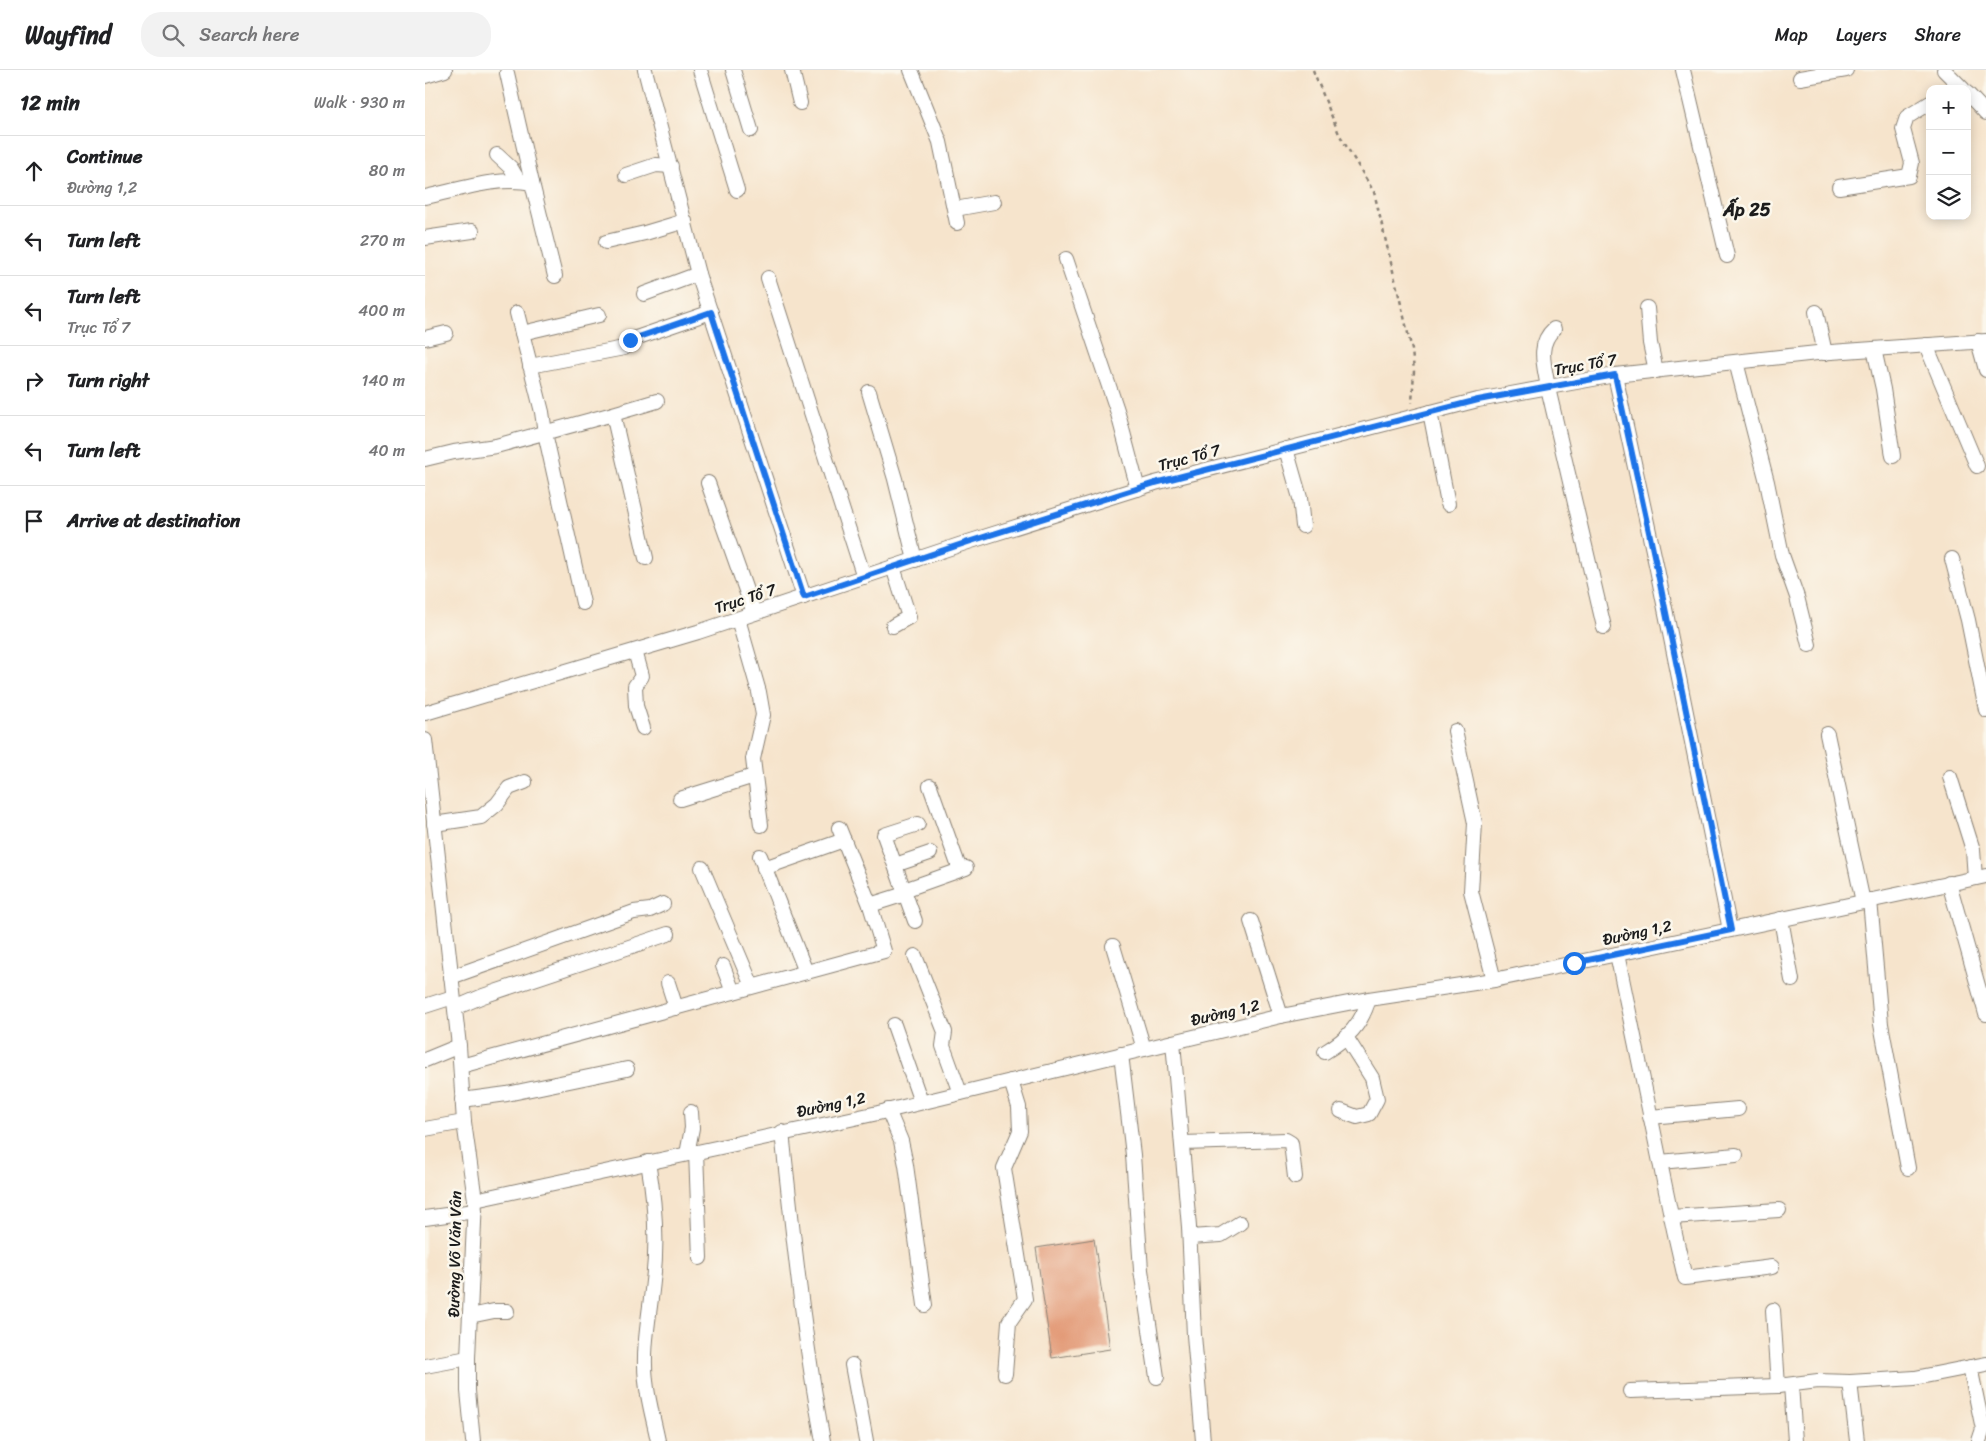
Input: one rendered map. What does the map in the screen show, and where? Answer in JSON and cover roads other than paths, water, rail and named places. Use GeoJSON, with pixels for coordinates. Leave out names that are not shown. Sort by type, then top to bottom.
{"type":"FeatureCollection","features":[{"type":"Feature","properties":{"kind":"street"},"geometry":{"type":"LineString","coordinates":[[425,76],[445,70]]}},
{"type":"Feature","properties":{"kind":"street"},"geometry":{"type":"LineString","coordinates":[[645,70],[698,274],[804,597]]}},
{"type":"Feature","properties":{"kind":"street"},"geometry":{"type":"LineString","coordinates":[[700,70],[737,190]]}},
{"type":"Feature","properties":{"kind":"street"},"geometry":{"type":"LineString","coordinates":[[733,70],[751,130]]}},
{"type":"Feature","properties":{"kind":"street"},"geometry":{"type":"LineString","coordinates":[[792,70],[800,103]]}},
{"type":"Feature","properties":{"kind":"street"},"geometry":{"type":"LineString","coordinates":[[911,70],[940,142],[956,216],[994,202]]}},
{"type":"Feature","properties":{"kind":"street"},"geometry":{"type":"LineString","coordinates":[[1683,70],[1727,256]]}},
{"type":"Feature","properties":{"kind":"street"},"geometry":{"type":"LineString","coordinates":[[1800,78],[1846,70]]}},
{"type":"Feature","properties":{"kind":"street"},"geometry":{"type":"LineString","coordinates":[[1944,70],[1955,85]]}},
{"type":"Feature","properties":{"kind":"street"},"geometry":{"type":"LineString","coordinates":[[507,73],[555,276]]}},
{"type":"Feature","properties":{"kind":"street"},"geometry":{"type":"LineString","coordinates":[[1976,98],[1986,114]]}},
{"type":"Feature","properties":{"kind":"street"},"geometry":{"type":"LineString","coordinates":[[1839,187],[1909,176],[1912,163],[1903,129],[1907,117],[1926,105]]}},
{"type":"Feature","properties":{"kind":"street"},"geometry":{"type":"LineString","coordinates":[[497,155],[511,168],[518,180]]}},
{"type":"Feature","properties":{"kind":"street"},"geometry":{"type":"LineString","coordinates":[[626,175],[656,165],[671,166]]}},
{"type":"Feature","properties":{"kind":"street"},"geometry":{"type":"LineString","coordinates":[[425,197],[488,183],[518,180],[532,183]]}},
{"type":"Feature","properties":{"kind":"street"},"geometry":{"type":"LineString","coordinates":[[607,242],[645,233],[685,220]]}},
{"type":"Feature","properties":{"kind":"street"},"geometry":{"type":"LineString","coordinates":[[425,238],[472,231]]}},
{"type":"Feature","properties":{"kind":"street"},"geometry":{"type":"LineString","coordinates":[[1066,258],[1117,410],[1138,489]]}},
{"type":"Feature","properties":{"kind":"street"},"geometry":{"type":"LineString","coordinates":[[644,294],[698,274]]}},
{"type":"Feature","properties":{"kind":"street"},"geometry":{"type":"LineString","coordinates":[[768,278],[864,577]]}},
{"type":"Feature","properties":{"kind":"street"},"geometry":{"type":"LineString","coordinates":[[1647,308],[1655,371]]}},
{"type":"Feature","properties":{"kind":"street"},"geometry":{"type":"LineString","coordinates":[[530,366],[627,344],[711,312]]}},
{"type":"Feature","properties":{"kind":"street"},"geometry":{"type":"LineString","coordinates":[[1817,312],[1825,353]]}},
{"type":"Feature","properties":{"kind":"street"},"geometry":{"type":"LineString","coordinates":[[517,313],[542,412],[583,603]]}},
{"type":"Feature","properties":{"kind":"street"},"geometry":{"type":"LineString","coordinates":[[522,333],[599,315]]}},
{"type":"Feature","properties":{"kind":"street"},"geometry":{"type":"LineString","coordinates":[[1554,329],[1546,336],[1542,352],[1548,388],[1604,627]]}},
{"type":"Feature","properties":{"kind":"street"},"geometry":{"type":"LineString","coordinates":[[425,338],[446,333]]}},
{"type":"Feature","properties":{"kind":"street"},"geometry":{"type":"LineString","coordinates":[[1982,341],[1986,370]]}},
{"type":"Feature","properties":{"kind":"street","name":"Trục Tổ 7"},"geometry":{"type":"LineString","coordinates":[[425,713],[754,613],[1138,489],[1478,400],[1615,375],[1825,353],[1982,341]]}},
{"type":"Feature","properties":{"kind":"street"},"geometry":{"type":"LineString","coordinates":[[1926,345],[1977,466]]}},
{"type":"Feature","properties":{"kind":"street"},"geometry":{"type":"LineString","coordinates":[[1874,349],[1886,407],[1893,456]]}},
{"type":"Feature","properties":{"kind":"street"},"geometry":{"type":"LineString","coordinates":[[1736,362],[1767,482],[1782,555],[1797,597],[1809,645]]}},
{"type":"Feature","properties":{"kind":"street"},"geometry":{"type":"LineString","coordinates":[[1615,375],[1731,930]]}},
{"type":"Feature","properties":{"kind":"street"},"geometry":{"type":"LineString","coordinates":[[869,392],[895,479],[915,560]]}},
{"type":"Feature","properties":{"kind":"street"},"geometry":{"type":"LineString","coordinates":[[425,459],[454,452],[496,446],[657,401]]}},
{"type":"Feature","properties":{"kind":"street"},"geometry":{"type":"LineString","coordinates":[[1430,412],[1447,504]]}},
{"type":"Feature","properties":{"kind":"street"},"geometry":{"type":"LineString","coordinates":[[613,414],[646,558]]}},
{"type":"Feature","properties":{"kind":"street"},"geometry":{"type":"LineString","coordinates":[[1286,450],[1300,498],[1303,526]]}},
{"type":"Feature","properties":{"kind":"street"},"geometry":{"type":"LineString","coordinates":[[708,483],[754,613]]}},
{"type":"Feature","properties":{"kind":"street"},"geometry":{"type":"LineString","coordinates":[[1952,559],[1968,620],[1986,710]]}},
{"type":"Feature","properties":{"kind":"street"},"geometry":{"type":"LineString","coordinates":[[893,567],[909,617],[893,626]]}},
{"type":"Feature","properties":{"kind":"street"},"geometry":{"type":"LineString","coordinates":[[738,618],[759,692],[763,716],[753,759],[761,825]]}},
{"type":"Feature","properties":{"kind":"street"},"geometry":{"type":"LineString","coordinates":[[635,650],[643,676],[635,686],[636,706],[643,728]]}},
{"type":"Feature","properties":{"kind":"street"},"geometry":{"type":"LineString","coordinates":[[1455,731],[1475,823],[1471,891],[1494,980]]}},
{"type":"Feature","properties":{"kind":"street"},"geometry":{"type":"LineString","coordinates":[[1827,734],[1866,901],[1881,1024],[1908,1168]]}},
{"type":"Feature","properties":{"kind":"street","name":"Đường Võ Văn Vân"},"geometry":{"type":"LineString","coordinates":[[425,740],[459,1046],[464,1122],[475,1206],[468,1358],[468,1391],[473,1441]]}},
{"type":"Feature","properties":{"kind":"street"},"geometry":{"type":"LineString","coordinates":[[680,799],[754,776]]}},
{"type":"Feature","properties":{"kind":"street"},"geometry":{"type":"LineString","coordinates":[[1951,777],[1980,877]]}},
{"type":"Feature","properties":{"kind":"street"},"geometry":{"type":"LineString","coordinates":[[434,824],[481,817],[497,804],[509,788],[525,782]]}},
{"type":"Feature","properties":{"kind":"street"},"geometry":{"type":"LineString","coordinates":[[870,905],[963,869],[930,786]]}},
{"type":"Feature","properties":{"kind":"street"},"geometry":{"type":"LineString","coordinates":[[915,921],[884,835],[918,824]]}},
{"type":"Feature","properties":{"kind":"street"},"geometry":{"type":"LineString","coordinates":[[461,1066],[884,951],[870,905],[842,834],[762,862],[806,972]]}},
{"type":"Feature","properties":{"kind":"street"},"geometry":{"type":"LineString","coordinates":[[895,865],[929,853]]}},
{"type":"Feature","properties":{"kind":"street"},"geometry":{"type":"LineString","coordinates":[[702,868],[752,986]]}},
{"type":"Feature","properties":{"kind":"street","name":"Đường 1,2"},"geometry":{"type":"LineString","coordinates":[[425,1218],[648,1162],[888,1110],[1281,1016],[1369,999],[1494,980],[1980,877]]}},
{"type":"Feature","properties":{"kind":"street"},"geometry":{"type":"LineString","coordinates":[[1949,883],[1986,1014]]}},
{"type":"Feature","properties":{"kind":"street"},"geometry":{"type":"LineString","coordinates":[[451,977],[633,912],[650,910],[663,904]]}},
{"type":"Feature","properties":{"kind":"street"},"geometry":{"type":"LineString","coordinates":[[1781,920],[1792,980]]}},
{"type":"Feature","properties":{"kind":"street"},"geometry":{"type":"LineString","coordinates":[[1251,921],[1281,1016]]}},
{"type":"Feature","properties":{"kind":"street"},"geometry":{"type":"LineString","coordinates":[[425,1006],[454,1003],[483,996],[668,934]]}},
{"type":"Feature","properties":{"kind":"street"},"geometry":{"type":"LineString","coordinates":[[1113,946],[1144,1049]]}},
{"type":"Feature","properties":{"kind":"street"},"geometry":{"type":"LineString","coordinates":[[1617,954],[1685,1278],[1772,1268]]}},
{"type":"Feature","properties":{"kind":"street"},"geometry":{"type":"LineString","coordinates":[[915,956],[945,1032],[943,1046],[960,1093]]}},
{"type":"Feature","properties":{"kind":"street"},"geometry":{"type":"LineString","coordinates":[[723,966],[733,992]]}},
{"type":"Feature","properties":{"kind":"street"},"geometry":{"type":"LineString","coordinates":[[667,983],[676,1008]]}},
{"type":"Feature","properties":{"kind":"street"},"geometry":{"type":"LineString","coordinates":[[1325,1052],[1346,1037],[1364,1017],[1369,999]]}},
{"type":"Feature","properties":{"kind":"street"},"geometry":{"type":"LineString","coordinates":[[894,1024],[921,1102]]}},
{"type":"Feature","properties":{"kind":"street"},"geometry":{"type":"LineString","coordinates":[[1341,1111],[1357,1117],[1369,1114],[1377,1099],[1372,1078],[1346,1037]]}},
{"type":"Feature","properties":{"kind":"street"},"geometry":{"type":"LineString","coordinates":[[1173,1042],[1190,1237],[1194,1334],[1203,1441]]}},
{"type":"Feature","properties":{"kind":"street"},"geometry":{"type":"LineString","coordinates":[[425,1060],[459,1046]]}},
{"type":"Feature","properties":{"kind":"street"},"geometry":{"type":"LineString","coordinates":[[1121,1054],[1133,1154],[1141,1270],[1157,1377]]}},
{"type":"Feature","properties":{"kind":"street"},"geometry":{"type":"LineString","coordinates":[[462,1100],[507,1094],[627,1069]]}},
{"type":"Feature","properties":{"kind":"street"},"geometry":{"type":"LineString","coordinates":[[1005,1374],[1009,1322],[1025,1299],[1004,1168],[1020,1131],[1019,1107],[1011,1081]]}},
{"type":"Feature","properties":{"kind":"street"},"geometry":{"type":"LineString","coordinates":[[1650,1117],[1738,1109]]}},
{"type":"Feature","properties":{"kind":"street"},"geometry":{"type":"LineString","coordinates":[[888,1110],[901,1141],[925,1305]]}},
{"type":"Feature","properties":{"kind":"street"},"geometry":{"type":"LineString","coordinates":[[691,1112],[691,1153],[700,1258]]}},
{"type":"Feature","properties":{"kind":"street"},"geometry":{"type":"LineString","coordinates":[[425,1129],[464,1122]]}},
{"type":"Feature","properties":{"kind":"street"},"geometry":{"type":"LineString","coordinates":[[782,1132],[797,1273],[823,1441]]}},
{"type":"Feature","properties":{"kind":"street"},"geometry":{"type":"LineString","coordinates":[[1182,1143],[1286,1140],[1291,1143],[1295,1178]]}},
{"type":"Feature","properties":{"kind":"street"},"geometry":{"type":"LineString","coordinates":[[1660,1162],[1735,1154]]}},
{"type":"Feature","properties":{"kind":"street"},"geometry":{"type":"LineString","coordinates":[[648,1162],[653,1190],[656,1244],[648,1312],[646,1380],[658,1441]]}},
{"type":"Feature","properties":{"kind":"street"},"geometry":{"type":"LineString","coordinates":[[1671,1216],[1779,1210]]}},
{"type":"Feature","properties":{"kind":"street"},"geometry":{"type":"LineString","coordinates":[[1190,1237],[1221,1235],[1240,1223]]}},
{"type":"Feature","properties":{"kind":"street"},"geometry":{"type":"LineString","coordinates":[[1773,1310],[1795,1441]]}},
{"type":"Feature","properties":{"kind":"street"},"geometry":{"type":"LineString","coordinates":[[470,1316],[494,1311],[507,1311]]}},
{"type":"Feature","properties":{"kind":"street"},"geometry":{"type":"LineString","coordinates":[[425,1366],[468,1358]]}},
{"type":"Feature","properties":{"kind":"street"},"geometry":{"type":"LineString","coordinates":[[1630,1391],[1915,1378],[1986,1364]]}},
{"type":"Feature","properties":{"kind":"street"},"geometry":{"type":"LineString","coordinates":[[852,1365],[867,1441]]}},
{"type":"Feature","properties":{"kind":"street"},"geometry":{"type":"LineString","coordinates":[[1970,1367],[1983,1429],[1979,1441]]}},
{"type":"Feature","properties":{"kind":"street"},"geometry":{"type":"LineString","coordinates":[[1850,1382],[1857,1441]]}},
{"type":"Feature","properties":{"kind":"district","name":"Ấp 25"},"geometry":{"type":"Point","coordinates":[1747,210]}}]}
